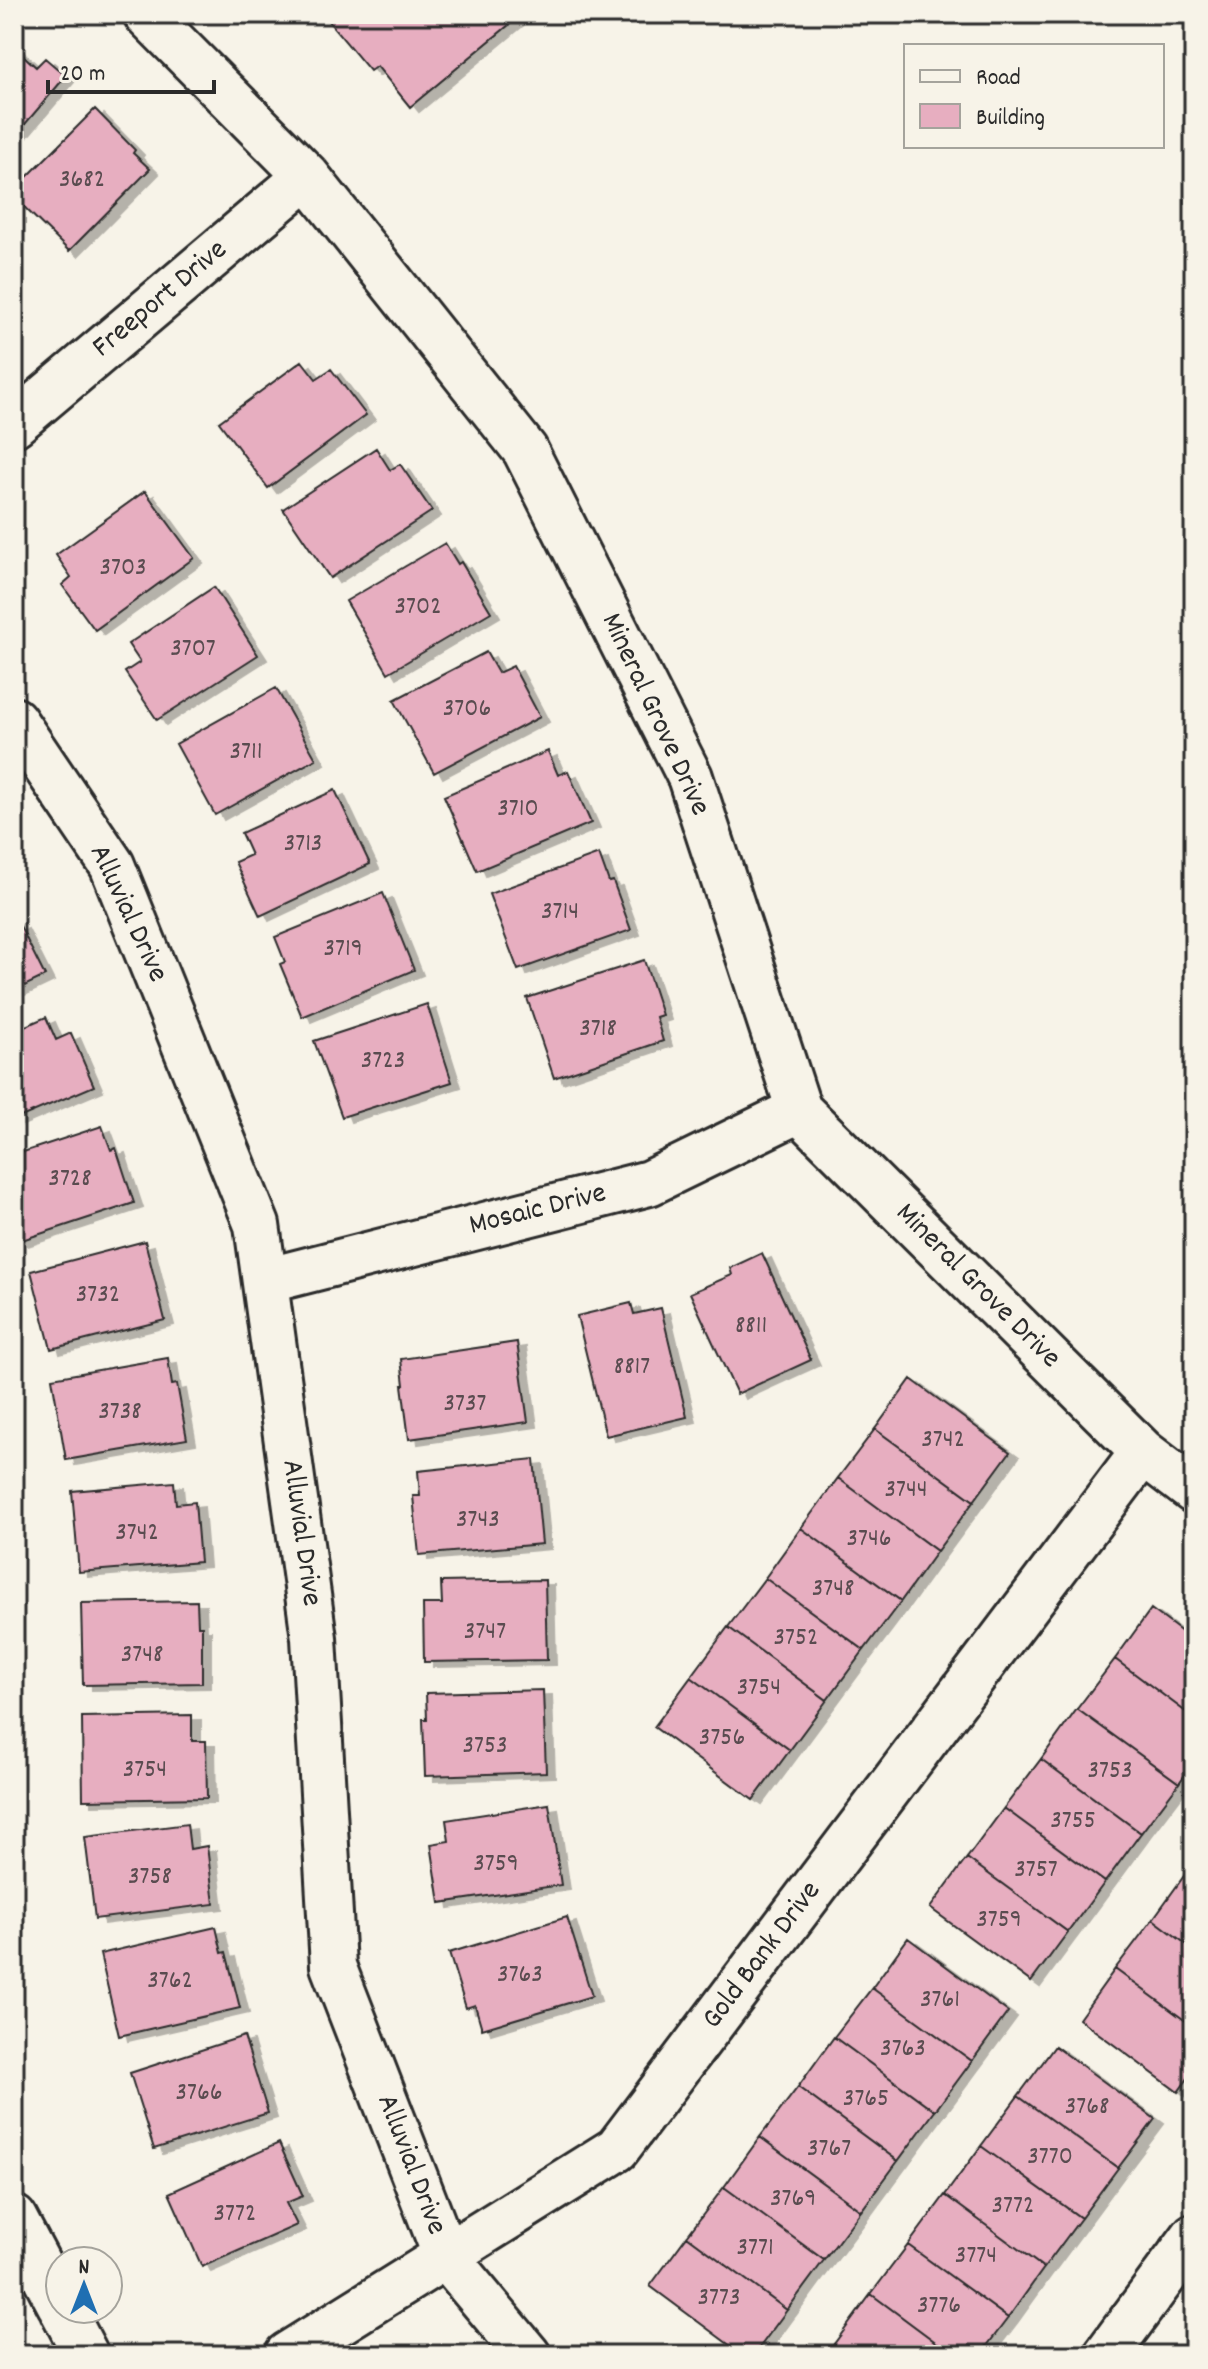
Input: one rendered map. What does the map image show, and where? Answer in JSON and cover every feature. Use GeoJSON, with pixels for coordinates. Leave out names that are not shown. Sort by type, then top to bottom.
{"type":"FeatureCollection","features":[{"type":"Feature","properties":{"kind":"street","name":"Mineral Grove Drive"},"geometry":{"type":"LineString","coordinates":[[146,14],[307,176],[525,450],[690,777],[799,1110],[1143,1452],[1194,1491]]}},
{"type":"Feature","properties":{"kind":"street","name":"Freeport Drive"},"geometry":{"type":"LineString","coordinates":[[14,424],[307,176]]}},
{"type":"Feature","properties":{"kind":"street","name":"Alluvial Drive"},"geometry":{"type":"LineString","coordinates":[[14,720],[112,865],[257,1225],[314,1638],[333,1966],[446,2257],[528,2355]]}},
{"type":"Feature","properties":{"kind":"street","name":"Mosaic Drive"},"geometry":{"type":"LineString","coordinates":[[265,1281],[649,1183],[799,1110]]}},
{"type":"Feature","properties":{"kind":"street","name":"Gold Bank Drive"},"geometry":{"type":"LineString","coordinates":[[287,2355],[617,2149],[1143,1452]]}},
{"type":"Feature","properties":{"kind":"street"},"geometry":{"type":"LineString","coordinates":[[14,2218],[44,2275]]}},
{"type":"Feature","properties":{"kind":"street"},"geometry":{"type":"LineString","coordinates":[[1106,2355],[1194,2236]]}},
{"type":"Feature","properties":{"kind":"street"},"geometry":{"type":"LineString","coordinates":[[70,2325],[86,2355]]}},
{"type":"Feature","properties":{"kind":"building"},"geometry":{"type":"Polygon","coordinates":[[[339,14],[521,15],[410,107],[377,66],[370,71],[329,22],[339,14]]]}},
{"type":"Feature","properties":{"kind":"building"},"geometry":{"type":"Polygon","coordinates":[[[14,47],[36,67],[45,58],[66,76],[14,137],[14,47]]]}},
{"type":"Feature","properties":{"kind":"building"},"geometry":{"type":"Polygon","coordinates":[[[95,109],[150,169],[69,251],[14,197],[14,190],[95,109]]]}},
{"type":"Feature","properties":{"kind":"building"},"geometry":{"type":"Polygon","coordinates":[[[302,361],[316,379],[331,369],[366,415],[268,488],[219,422],[302,361]]]}},
{"type":"Feature","properties":{"kind":"building"},"geometry":{"type":"Polygon","coordinates":[[[376,448],[390,470],[400,464],[432,511],[330,578],[283,509],[376,448]]]}},
{"type":"Feature","properties":{"kind":"building"},"geometry":{"type":"Polygon","coordinates":[[[145,491],[194,558],[95,630],[62,585],[71,577],[56,555],[145,491]]]}},
{"type":"Feature","properties":{"kind":"building"},"geometry":{"type":"Polygon","coordinates":[[[445,543],[458,564],[461,562],[491,612],[388,673],[346,601],[445,543]]]}},
{"type":"Feature","properties":{"kind":"building"},"geometry":{"type":"Polygon","coordinates":[[[214,587],[258,655],[157,720],[125,672],[140,662],[128,644],[214,587]]]}},
{"type":"Feature","properties":{"kind":"building"},"geometry":{"type":"Polygon","coordinates":[[[486,652],[498,673],[513,666],[540,717],[434,773],[394,700],[486,652]]]}},
{"type":"Feature","properties":{"kind":"building"},"geometry":{"type":"Polygon","coordinates":[[[276,688],[316,759],[215,815],[176,744],[276,688]]]}},
{"type":"Feature","properties":{"kind":"building"},"geometry":{"type":"Polygon","coordinates":[[[548,751],[558,775],[568,771],[591,823],[477,871],[444,796],[548,751]]]}},
{"type":"Feature","properties":{"kind":"building"},"geometry":{"type":"Polygon","coordinates":[[[335,790],[370,864],[260,916],[235,862],[251,855],[241,833],[335,790]]]}},
{"type":"Feature","properties":{"kind":"building"},"geometry":{"type":"Polygon","coordinates":[[[599,854],[609,882],[613,881],[631,930],[518,970],[489,894],[599,854]]]}},
{"type":"Feature","properties":{"kind":"building"},"geometry":{"type":"Polygon","coordinates":[[[383,893],[414,970],[302,1017],[280,964],[285,962],[275,937],[383,893]]]}},
{"type":"Feature","properties":{"kind":"building"},"geometry":{"type":"Polygon","coordinates":[[[19,924],[45,976],[14,991],[14,927],[19,924]]]}},
{"type":"Feature","properties":{"kind":"building"},"geometry":{"type":"Polygon","coordinates":[[[644,960],[662,1015],[656,1017],[663,1041],[554,1078],[527,998],[644,960]]]}},
{"type":"Feature","properties":{"kind":"building"},"geometry":{"type":"Polygon","coordinates":[[[427,1004],[452,1082],[342,1117],[314,1041],[427,1004]]]}},
{"type":"Feature","properties":{"kind":"building"},"geometry":{"type":"Polygon","coordinates":[[[46,1017],[56,1040],[71,1033],[94,1086],[14,1120],[14,1031],[46,1017]]]}},
{"type":"Feature","properties":{"kind":"building"},"geometry":{"type":"Polygon","coordinates":[[[102,1126],[111,1150],[116,1148],[134,1203],[19,1241],[14,1227],[14,1155],[102,1126]]]}},
{"type":"Feature","properties":{"kind":"building"},"geometry":{"type":"Polygon","coordinates":[[[145,1241],[165,1320],[51,1349],[31,1271],[145,1241]]]}},
{"type":"Feature","properties":{"kind":"building"},"geometry":{"type":"Polygon","coordinates":[[[762,1253],[811,1360],[737,1394],[690,1293],[732,1275],[730,1268],[762,1253]]]}},
{"type":"Feature","properties":{"kind":"building"},"geometry":{"type":"Polygon","coordinates":[[[631,1303],[634,1314],[661,1308],[687,1417],[606,1436],[577,1316],[631,1303]]]}},
{"type":"Feature","properties":{"kind":"building"},"geometry":{"type":"Polygon","coordinates":[[[517,1342],[528,1422],[409,1439],[401,1359],[517,1342]]]}},
{"type":"Feature","properties":{"kind":"building"},"geometry":{"type":"Polygon","coordinates":[[[168,1358],[172,1385],[177,1384],[187,1439],[66,1460],[52,1378],[168,1358]]]}},
{"type":"Feature","properties":{"kind":"building"},"geometry":{"type":"Polygon","coordinates":[[[911,1379],[1010,1452],[974,1501],[875,1429],[911,1379]]]}},
{"type":"Feature","properties":{"kind":"building"},"geometry":{"type":"Polygon","coordinates":[[[875,1429],[974,1501],[937,1551],[838,1478],[875,1429]]]}},
{"type":"Feature","properties":{"kind":"building"},"geometry":{"type":"Polygon","coordinates":[[[534,1459],[542,1544],[419,1555],[413,1496],[420,1496],[418,1471],[534,1459]]]}},
{"type":"Feature","properties":{"kind":"building"},"geometry":{"type":"Polygon","coordinates":[[[838,1478],[937,1551],[901,1601],[801,1528],[838,1478]]]}},
{"type":"Feature","properties":{"kind":"building"},"geometry":{"type":"Polygon","coordinates":[[[174,1482],[176,1504],[195,1502],[200,1562],[79,1572],[72,1491],[174,1482]]]}},
{"type":"Feature","properties":{"kind":"building"},"geometry":{"type":"Polygon","coordinates":[[[801,1528],[901,1601],[864,1650],[765,1578],[801,1528]]]}},
{"type":"Feature","properties":{"kind":"building"},"geometry":{"type":"Polygon","coordinates":[[[765,1578],[864,1650],[827,1700],[728,1627],[765,1578]]]}},
{"type":"Feature","properties":{"kind":"building"},"geometry":{"type":"Polygon","coordinates":[[[545,1580],[547,1660],[424,1662],[423,1604],[442,1604],[441,1582],[545,1580]]]}},
{"type":"Feature","properties":{"kind":"building"},"geometry":{"type":"Polygon","coordinates":[[[197,1601],[198,1626],[202,1626],[202,1683],[83,1685],[81,1603],[197,1601]]]}},
{"type":"Feature","properties":{"kind":"building"},"geometry":{"type":"Polygon","coordinates":[[[1151,1609],[1194,1641],[1194,1718],[1115,1659],[1151,1609]]]}},
{"type":"Feature","properties":{"kind":"building"},"geometry":{"type":"Polygon","coordinates":[[[728,1627],[827,1700],[790,1750],[691,1677],[728,1627]]]}},
{"type":"Feature","properties":{"kind":"building"},"geometry":{"type":"Polygon","coordinates":[[[1115,1659],[1194,1718],[1194,1762],[1179,1783],[1077,1709],[1115,1659]]]}},
{"type":"Feature","properties":{"kind":"building"},"geometry":{"type":"Polygon","coordinates":[[[691,1677],[790,1750],[753,1800],[654,1727],[691,1677]]]}},
{"type":"Feature","properties":{"kind":"building"},"geometry":{"type":"Polygon","coordinates":[[[543,1690],[546,1772],[425,1776],[423,1719],[427,1719],[426,1693],[543,1690]]]}},
{"type":"Feature","properties":{"kind":"building"},"geometry":{"type":"Polygon","coordinates":[[[1077,1709],[1179,1783],[1141,1833],[1041,1759],[1077,1709]]]}},
{"type":"Feature","properties":{"kind":"building"},"geometry":{"type":"Polygon","coordinates":[[[192,1715],[192,1741],[206,1741],[207,1798],[83,1800],[82,1717],[192,1715]]]}},
{"type":"Feature","properties":{"kind":"building"},"geometry":{"type":"Polygon","coordinates":[[[1041,1759],[1141,1833],[1105,1882],[1004,1808],[1041,1759]]]}},
{"type":"Feature","properties":{"kind":"building"},"geometry":{"type":"Polygon","coordinates":[[[549,1804],[561,1885],[440,1903],[431,1844],[449,1841],[446,1820],[549,1804]]]}},
{"type":"Feature","properties":{"kind":"building"},"geometry":{"type":"Polygon","coordinates":[[[1004,1808],[1105,1882],[1068,1932],[967,1858],[1004,1808]]]}},
{"type":"Feature","properties":{"kind":"building"},"geometry":{"type":"Polygon","coordinates":[[[187,1824],[190,1849],[207,1846],[214,1904],[95,1919],[85,1837],[187,1824]]]}},
{"type":"Feature","properties":{"kind":"building"},"geometry":{"type":"Polygon","coordinates":[[[967,1858],[1068,1932],[1031,1982],[930,1908],[967,1858]]]}},
{"type":"Feature","properties":{"kind":"building"},"geometry":{"type":"Polygon","coordinates":[[[1189,1869],[1194,1873],[1194,1950],[1153,1919],[1189,1869]]]}},
{"type":"Feature","properties":{"kind":"building"},"geometry":{"type":"Polygon","coordinates":[[[567,1917],[592,1996],[482,2029],[475,2005],[466,2008],[449,1953],[567,1917]]]}},
{"type":"Feature","properties":{"kind":"building"},"geometry":{"type":"Polygon","coordinates":[[[1153,1919],[1194,1950],[1194,2027],[1115,1969],[1153,1919]]]}},
{"type":"Feature","properties":{"kind":"building"},"geometry":{"type":"Polygon","coordinates":[[[216,1927],[222,1953],[226,1952],[240,2008],[119,2036],[100,1954],[216,1927]]]}},
{"type":"Feature","properties":{"kind":"building"},"geometry":{"type":"Polygon","coordinates":[[[908,1938],[1008,2012],[972,2061],[872,1988],[908,1938]]]}},
{"type":"Feature","properties":{"kind":"building"},"geometry":{"type":"Polygon","coordinates":[[[1115,1969],[1194,2027],[1194,2070],[1178,2092],[1079,2019],[1115,1969]]]}},
{"type":"Feature","properties":{"kind":"building"},"geometry":{"type":"Polygon","coordinates":[[[872,1988],[972,2061],[935,2111],[834,2037],[872,1988]]]}},
{"type":"Feature","properties":{"kind":"building"},"geometry":{"type":"Polygon","coordinates":[[[244,2036],[268,2113],[154,2149],[130,2073],[244,2036]]]}},
{"type":"Feature","properties":{"kind":"building"},"geometry":{"type":"Polygon","coordinates":[[[834,2037],[935,2111],[898,2161],[798,2087],[834,2037]]]}},
{"type":"Feature","properties":{"kind":"building"},"geometry":{"type":"Polygon","coordinates":[[[1055,2046],[1155,2119],[1118,2168],[1018,2096],[1055,2046]]]}},
{"type":"Feature","properties":{"kind":"building"},"geometry":{"type":"Polygon","coordinates":[[[798,2087],[898,2161],[861,2211],[760,2137],[798,2087]]]}},
{"type":"Feature","properties":{"kind":"building"},"geometry":{"type":"Polygon","coordinates":[[[1018,2096],[1118,2168],[1081,2218],[981,2146],[1018,2096]]]}},
{"type":"Feature","properties":{"kind":"building"},"geometry":{"type":"Polygon","coordinates":[[[760,2137],[861,2211],[824,2260],[724,2187],[760,2137]]]}},
{"type":"Feature","properties":{"kind":"building"},"geometry":{"type":"Polygon","coordinates":[[[279,2143],[303,2196],[286,2203],[297,2225],[202,2267],[169,2193],[279,2143]]]}},
{"type":"Feature","properties":{"kind":"building"},"geometry":{"type":"Polygon","coordinates":[[[981,2146],[1081,2218],[1044,2268],[945,2195],[981,2146]]]}},
{"type":"Feature","properties":{"kind":"building"},"geometry":{"type":"Polygon","coordinates":[[[724,2187],[824,2260],[787,2310],[687,2236],[724,2187]]]}},
{"type":"Feature","properties":{"kind":"building"},"geometry":{"type":"Polygon","coordinates":[[[945,2195],[1044,2268],[1008,2318],[908,2245],[945,2195]]]}},
{"type":"Feature","properties":{"kind":"building"},"geometry":{"type":"Polygon","coordinates":[[[687,2236],[787,2310],[754,2355],[743,2355],[650,2286],[687,2236]]]}},
{"type":"Feature","properties":{"kind":"building"},"geometry":{"type":"Polygon","coordinates":[[[908,2245],[1008,2318],[980,2355],[953,2355],[871,2294],[908,2245]]]}},
{"type":"Feature","properties":{"kind":"building"},"geometry":{"type":"Polygon","coordinates":[[[871,2294],[953,2355],[849,2355],[834,2344],[871,2294]]]}},
{"type":"Feature","properties":{"kind":"building"},"geometry":{"type":"Polygon","coordinates":[[[834,2344],[849,2355],[827,2355],[834,2344]]]}}]}
